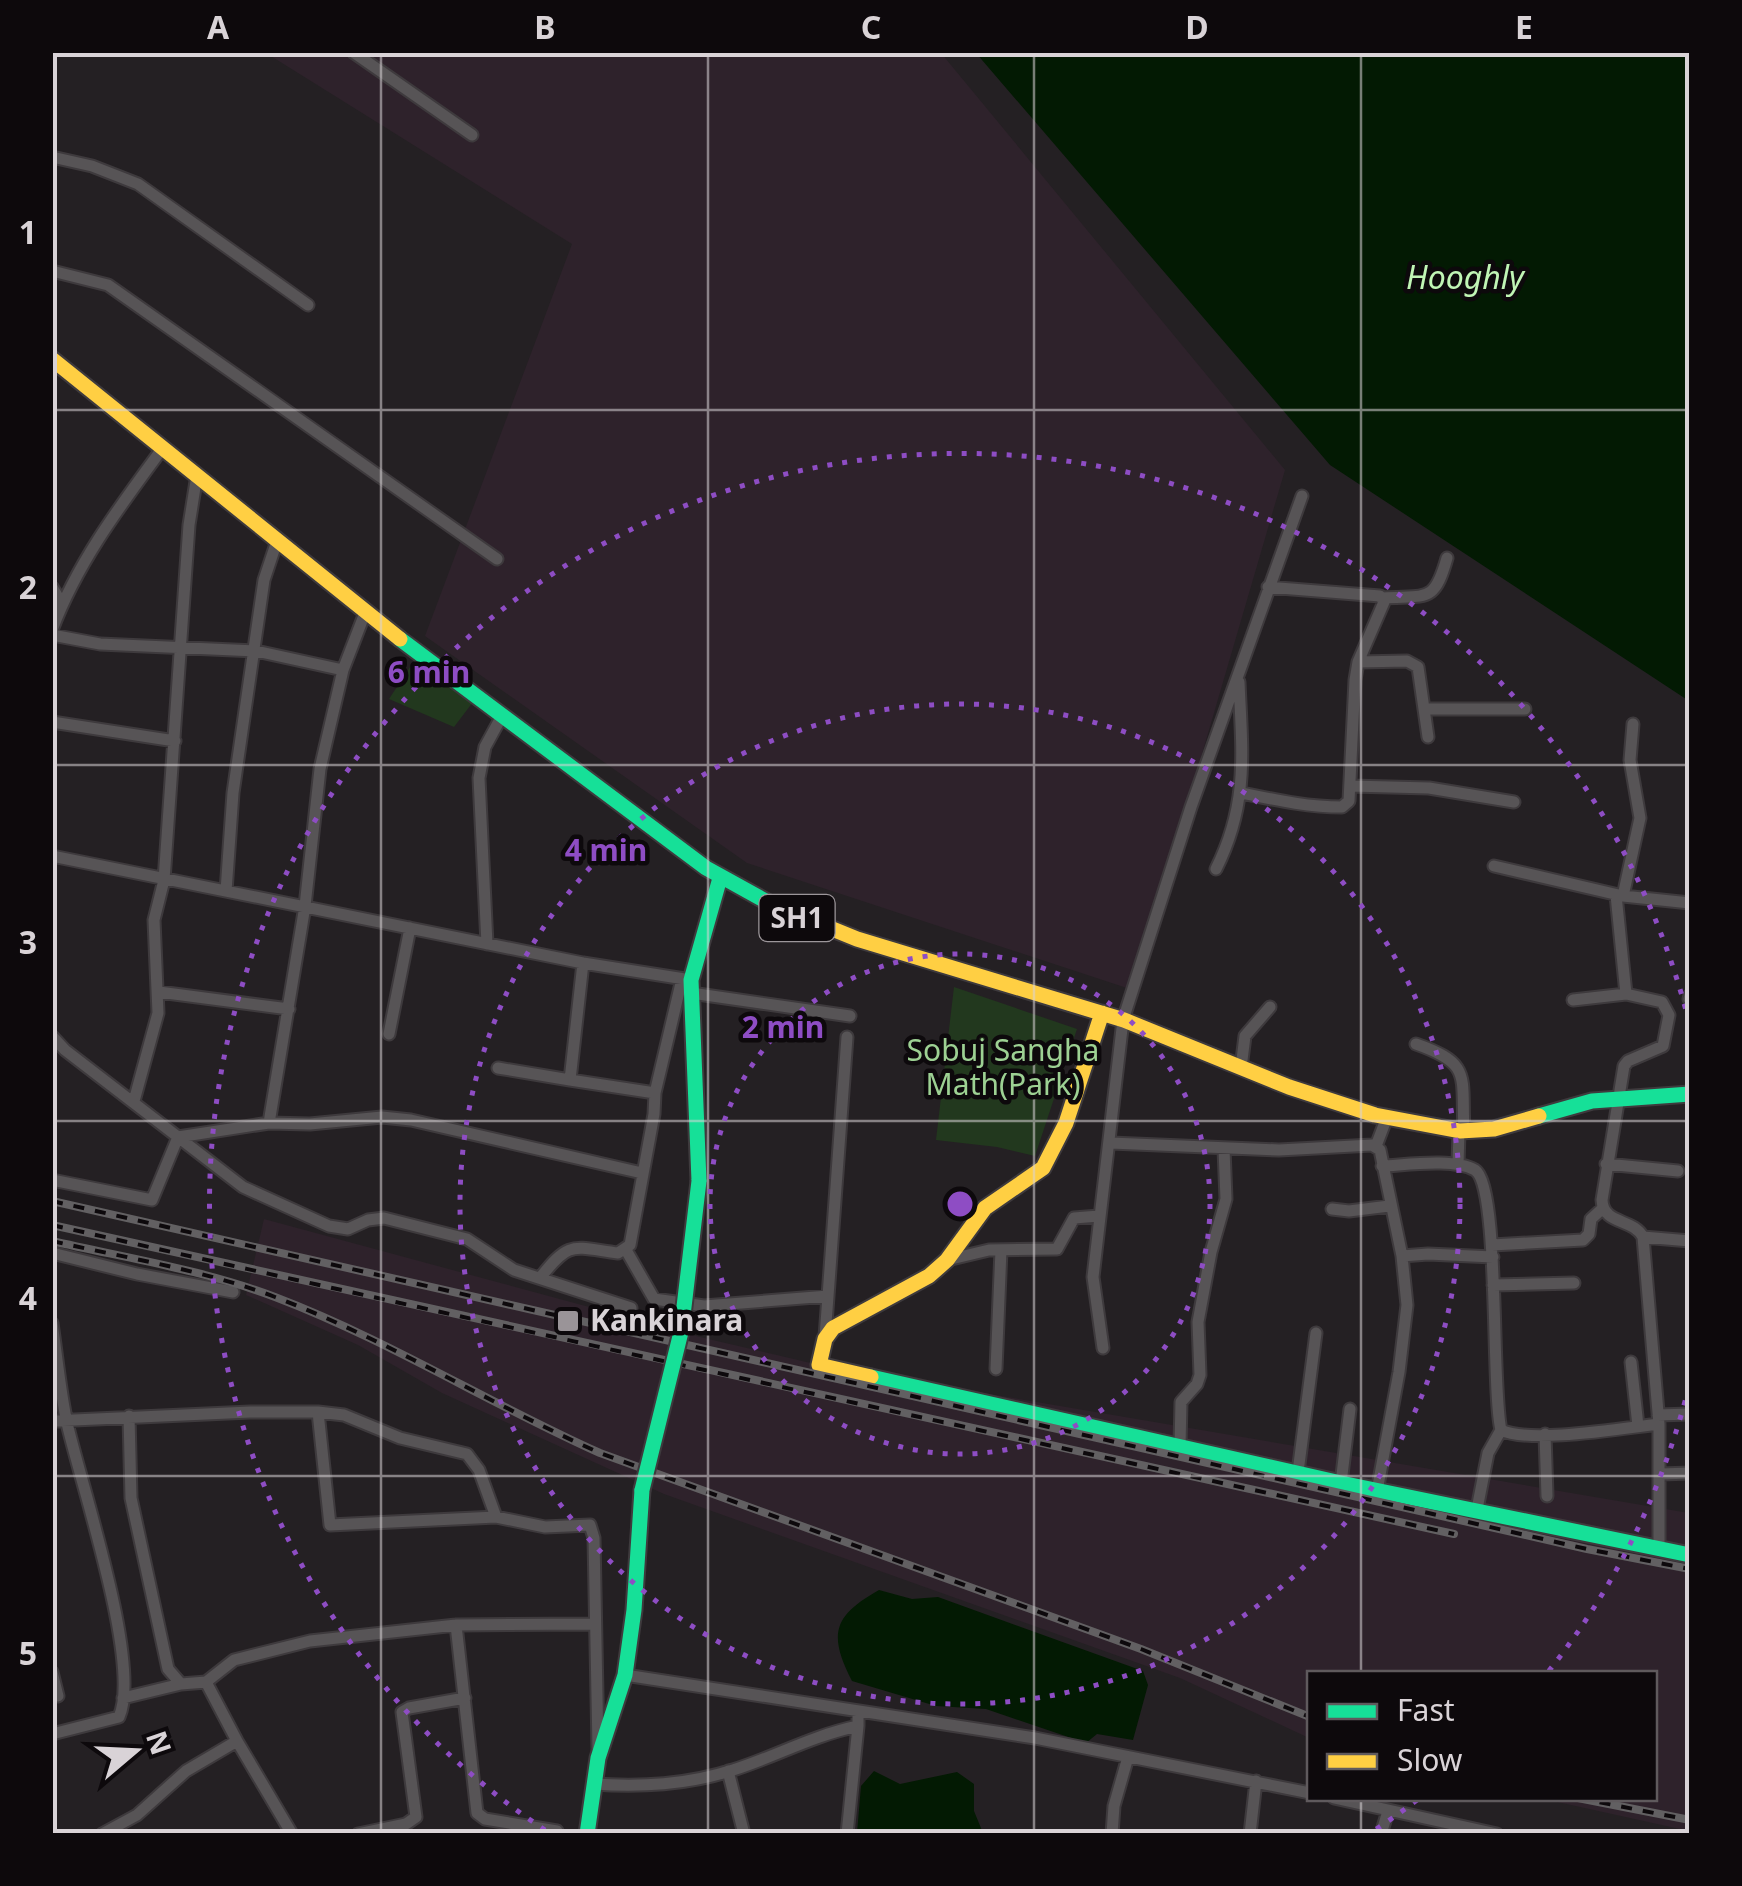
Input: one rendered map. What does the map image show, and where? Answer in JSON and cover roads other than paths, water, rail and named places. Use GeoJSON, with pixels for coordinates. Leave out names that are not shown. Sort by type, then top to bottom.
{"type":"FeatureCollection","features":[{"type":"Feature","properties":{"kind":"main road","name":"SH1"},"geometry":{"type":"LineString","coordinates":[[52,359],[365,613],[720,878],[763,903],[816,926],[1123,1020],[1241,1068],[1387,1117],[1461,1131],[1502,1128],[1582,1104],[1690,1094]]}},
{"type":"Feature","properties":{"kind":"main road"},"geometry":{"type":"LineString","coordinates":[[587,1834],[598,1758],[625,1675],[634,1610],[642,1490],[681,1332],[699,1181],[688,984],[720,878]]}},
{"type":"Feature","properties":{"kind":"main road"},"geometry":{"type":"LineString","coordinates":[[1102,1013],[1066,1123],[1049,1161],[1037,1174],[986,1208],[947,1260],[914,1285],[844,1319],[825,1338],[819,1365],[1340,1483],[1690,1555]]}},
{"type":"Feature","properties":{"kind":"street"},"geometry":{"type":"LineString","coordinates":[[353,52],[472,135]]}},
{"type":"Feature","properties":{"kind":"street"},"geometry":{"type":"LineString","coordinates":[[52,157],[92,166],[138,184],[308,305]]}},
{"type":"Feature","properties":{"kind":"street"},"geometry":{"type":"LineString","coordinates":[[52,271],[108,284],[497,559]]}},
{"type":"Feature","properties":{"kind":"street"},"geometry":{"type":"LineString","coordinates":[[162,449],[56,594],[52,632],[100,644],[256,652],[343,670]]}},
{"type":"Feature","properties":{"kind":"street"},"geometry":{"type":"LineString","coordinates":[[134,1100],[158,1013],[154,920],[164,880],[186,558],[197,475]]}},
{"type":"Feature","properties":{"kind":"street"},"geometry":{"type":"LineString","coordinates":[[1104,1348],[1094,1287],[1123,1020],[1190,808],[1302,496]]}},
{"type":"Feature","properties":{"kind":"street"},"geometry":{"type":"LineString","coordinates":[[226,891],[233,793],[264,580],[277,541]]}},
{"type":"Feature","properties":{"kind":"street"},"geometry":{"type":"LineString","coordinates":[[1268,587],[1343,590],[1383,598],[1430,594],[1439,586],[1447,558]]}},
{"type":"Feature","properties":{"kind":"street"},"geometry":{"type":"LineString","coordinates":[[1242,792],[1281,802],[1342,807],[1349,801],[1353,691],[1358,662],[1384,607],[1383,598]]}},
{"type":"Feature","properties":{"kind":"street"},"geometry":{"type":"LineString","coordinates":[[269,1123],[305,906],[320,769],[343,670],[365,613]]}},
{"type":"Feature","properties":{"kind":"street"},"geometry":{"type":"LineString","coordinates":[[1358,662],[1414,663],[1420,673],[1428,737]]}},
{"type":"Feature","properties":{"kind":"street"},"geometry":{"type":"LineString","coordinates":[[1216,869],[1232,831],[1242,792],[1238,672]]}},
{"type":"Feature","properties":{"kind":"street"},"geometry":{"type":"LineString","coordinates":[[1424,709],[1525,709]]}},
{"type":"Feature","properties":{"kind":"street"},"geometry":{"type":"LineString","coordinates":[[487,944],[478,778],[485,747],[503,714]]}},
{"type":"Feature","properties":{"kind":"street"},"geometry":{"type":"LineString","coordinates":[[52,722],[174,741]]}},
{"type":"Feature","properties":{"kind":"street"},"geometry":{"type":"LineString","coordinates":[[1626,994],[1619,895],[1640,818],[1630,760],[1633,724]]}},
{"type":"Feature","properties":{"kind":"street"},"geometry":{"type":"LineString","coordinates":[[1350,786],[1429,788],[1514,802]]}},
{"type":"Feature","properties":{"kind":"street"},"geometry":{"type":"LineString","coordinates":[[52,856],[850,1016]]}},
{"type":"Feature","properties":{"kind":"street"},"geometry":{"type":"LineString","coordinates":[[1494,866],[1619,895],[1690,903]]}},
{"type":"Feature","properties":{"kind":"street"},"geometry":{"type":"LineString","coordinates":[[389,1034],[410,928]]}},
{"type":"Feature","properties":{"kind":"street"},"geometry":{"type":"LineString","coordinates":[[570,1080],[583,963]]}},
{"type":"Feature","properties":{"kind":"street"},"geometry":{"type":"LineString","coordinates":[[540,1278],[563,1250],[618,1253],[630,1245],[656,1092],[688,984]]}},
{"type":"Feature","properties":{"kind":"street"},"geometry":{"type":"LineString","coordinates":[[159,992],[289,1009]]}},
{"type":"Feature","properties":{"kind":"street"},"geometry":{"type":"LineString","coordinates":[[1402,1256],[1492,1251],[1583,1240],[1589,1234],[1591,1219],[1602,1209],[1606,1164],[1626,1062],[1663,1046],[1669,1014],[1662,1002],[1626,994],[1573,1000]]}},
{"type":"Feature","properties":{"kind":"street"},"geometry":{"type":"LineString","coordinates":[[1241,1068],[1245,1036],[1270,1006]]}},
{"type":"Feature","properties":{"kind":"street"},"geometry":{"type":"LineString","coordinates":[[52,1036],[244,1186],[329,1226],[348,1228],[375,1218],[467,1239],[506,1266],[631,1308]]}},
{"type":"Feature","properties":{"kind":"street"},"geometry":{"type":"LineString","coordinates":[[825,1338],[847,1037]]}},
{"type":"Feature","properties":{"kind":"street"},"geometry":{"type":"LineString","coordinates":[[1416,1044],[1452,1059],[1458,1068],[1458,1166]]}},
{"type":"Feature","properties":{"kind":"street"},"geometry":{"type":"LineString","coordinates":[[498,1068],[656,1092]]}},
{"type":"Feature","properties":{"kind":"street"},"geometry":{"type":"LineString","coordinates":[[1377,1491],[1407,1305],[1402,1256],[1376,1146],[1387,1117]]}},
{"type":"Feature","properties":{"kind":"street"},"geometry":{"type":"LineString","coordinates":[[178,1137],[269,1123],[398,1118],[642,1173]]}},
{"type":"Feature","properties":{"kind":"street"},"geometry":{"type":"LineString","coordinates":[[52,1180],[152,1200],[178,1137]]}},
{"type":"Feature","properties":{"kind":"street"},"geometry":{"type":"LineString","coordinates":[[1110,1143],[1224,1149],[1376,1146]]}},
{"type":"Feature","properties":{"kind":"street"},"geometry":{"type":"LineString","coordinates":[[1180,1445],[1180,1402],[1200,1375],[1198,1322],[1210,1252],[1226,1198],[1224,1149]]}},
{"type":"Feature","properties":{"kind":"street"},"geometry":{"type":"LineString","coordinates":[[1606,1164],[1678,1171]]}},
{"type":"Feature","properties":{"kind":"street"},"geometry":{"type":"LineString","coordinates":[[1382,1166],[1458,1166],[1472,1169],[1481,1177],[1492,1251],[1494,1363],[1501,1430],[1488,1453],[1477,1509]]}},
{"type":"Feature","properties":{"kind":"street"},"geometry":{"type":"LineString","coordinates":[[1332,1209],[1389,1206]]}},
{"type":"Feature","properties":{"kind":"street"},"geometry":{"type":"LineString","coordinates":[[1602,1209],[1608,1216],[1638,1228],[1643,1237],[1661,1474],[1659,1548]]}},
{"type":"Feature","properties":{"kind":"street"},"geometry":{"type":"LineString","coordinates":[[947,1260],[979,1251],[1061,1246],[1074,1218],[1099,1216]]}},
{"type":"Feature","properties":{"kind":"street"},"geometry":{"type":"LineString","coordinates":[[1643,1237],[1690,1241]]}},
{"type":"Feature","properties":{"kind":"street"},"geometry":{"type":"LineString","coordinates":[[626,1250],[654,1299],[704,1306],[828,1296]]}},
{"type":"Feature","properties":{"kind":"street"},"geometry":{"type":"LineString","coordinates":[[996,1369],[1000,1250]]}},
{"type":"Feature","properties":{"kind":"street"},"geometry":{"type":"LineString","coordinates":[[52,1253],[234,1292]]}},
{"type":"Feature","properties":{"kind":"street"},"geometry":{"type":"LineString","coordinates":[[1493,1285],[1574,1284]]}},
{"type":"Feature","properties":{"kind":"street"},"geometry":{"type":"LineString","coordinates":[[52,1323],[59,1421],[126,1676],[122,1714],[115,1720],[52,1734]]}},
{"type":"Feature","properties":{"kind":"street"},"geometry":{"type":"LineString","coordinates":[[1298,1472],[1316,1332]]}},
{"type":"Feature","properties":{"kind":"street"},"geometry":{"type":"LineString","coordinates":[[1631,1362],[1638,1426]]}},
{"type":"Feature","properties":{"kind":"street"},"geometry":{"type":"LineString","coordinates":[[1340,1483],[1350,1409]]}},
{"type":"Feature","properties":{"kind":"street"},"geometry":{"type":"LineString","coordinates":[[59,1421],[318,1412],[363,1420],[400,1438],[467,1454],[479,1470],[496,1517]]}},
{"type":"Feature","properties":{"kind":"street"},"geometry":{"type":"LineString","coordinates":[[318,1412],[330,1525],[496,1517],[545,1526],[590,1525],[594,1538],[598,1758]]}},
{"type":"Feature","properties":{"kind":"street"},"geometry":{"type":"LineString","coordinates":[[1501,1430],[1512,1435],[1545,1434],[1638,1426],[1690,1414]]}},
{"type":"Feature","properties":{"kind":"street"},"geometry":{"type":"LineString","coordinates":[[129,1416],[128,1474],[134,1516],[168,1669],[181,1684]]}},
{"type":"Feature","properties":{"kind":"street"},"geometry":{"type":"LineString","coordinates":[[1545,1434],[1547,1496]]}},
{"type":"Feature","properties":{"kind":"street"},"geometry":{"type":"LineString","coordinates":[[1661,1474],[1690,1474]]}},
{"type":"Feature","properties":{"kind":"street"},"geometry":{"type":"LineString","coordinates":[[123,1698],[206,1682],[234,1660],[295,1644],[456,1625],[594,1624]]}},
{"type":"Feature","properties":{"kind":"street"},"geometry":{"type":"LineString","coordinates":[[456,1625],[478,1814],[557,1831]]}},
{"type":"Feature","properties":{"kind":"street"},"geometry":{"type":"LineString","coordinates":[[52,1672],[58,1696]]}},
{"type":"Feature","properties":{"kind":"street"},"geometry":{"type":"LineString","coordinates":[[625,1675],[1035,1738],[1307,1792]]}},
{"type":"Feature","properties":{"kind":"street"},"geometry":{"type":"LineString","coordinates":[[206,1682],[292,1834]]}},
{"type":"Feature","properties":{"kind":"street"},"geometry":{"type":"LineString","coordinates":[[358,1834],[406,1824],[416,1817],[402,1712],[464,1698]]}},
{"type":"Feature","properties":{"kind":"street"},"geometry":{"type":"LineString","coordinates":[[847,1834],[858,1712]]}},
{"type":"Feature","properties":{"kind":"street"},"geometry":{"type":"LineString","coordinates":[[593,1784],[652,1786],[728,1772],[820,1734],[858,1726]]}},
{"type":"Feature","properties":{"kind":"street"},"geometry":{"type":"LineString","coordinates":[[102,1834],[137,1815],[186,1771],[236,1740]]}},
{"type":"Feature","properties":{"kind":"street"},"geometry":{"type":"LineString","coordinates":[[1112,1834],[1114,1806],[1128,1757]]}},
{"type":"Feature","properties":{"kind":"street"},"geometry":{"type":"LineString","coordinates":[[728,1772],[744,1834]]}},
{"type":"Feature","properties":{"kind":"street"},"geometry":{"type":"LineString","coordinates":[[1250,1834],[1256,1781]]}},
{"type":"Feature","properties":{"kind":"street"},"geometry":{"type":"LineString","coordinates":[[1348,1801],[1497,1834]]}},
{"type":"Feature","properties":{"kind":"street"},"geometry":{"type":"LineString","coordinates":[[1381,1834],[1388,1810]]}},
{"type":"Feature","properties":{"kind":"water","name":"Hooghly"},"geometry":{"type":"Polygon","coordinates":[[[976,53],[1689,53],[1689,701],[1330,465],[976,53]]]}},
{"type":"Feature","properties":{"kind":"water"},"geometry":{"type":"Polygon","coordinates":[[[879,1590],[912,1599],[938,1597],[1143,1671],[1148,1685],[1133,1740],[1097,1734],[1086,1743],[986,1709],[936,1706],[852,1681],[840,1651],[839,1628],[852,1609],[879,1590]]]}},
{"type":"Feature","properties":{"kind":"water"},"geometry":{"type":"Polygon","coordinates":[[[874,1771],[900,1784],[957,1772],[974,1784],[974,1811],[983,1833],[857,1833],[861,1786],[874,1771]]]}},
{"type":"Feature","properties":{"kind":"railway"},"geometry":{"type":"LineString","coordinates":[[52,1201],[1587,1549],[1690,1569]]}},
{"type":"Feature","properties":{"kind":"railway"},"geometry":{"type":"LineString","coordinates":[[52,1225],[1454,1534]]}},
{"type":"Feature","properties":{"kind":"railway"},"geometry":{"type":"LineString","coordinates":[[52,1241],[193,1272],[275,1297],[358,1333],[600,1453],[1141,1649],[1307,1716]]}},
{"type":"Feature","properties":{"kind":"railway"},"geometry":{"type":"LineString","coordinates":[[1593,1801],[1690,1820]]}},
{"type":"Feature","properties":{"kind":"place","name":"Kankinara"},"geometry":{"type":"Point","coordinates":[568,1321]}},
{"type":"Feature","properties":{"kind":"park label","name":"Sobuj Sangha Math(Park)"},"geometry":{"type":"Point","coordinates":[1003,1068]}}]}
